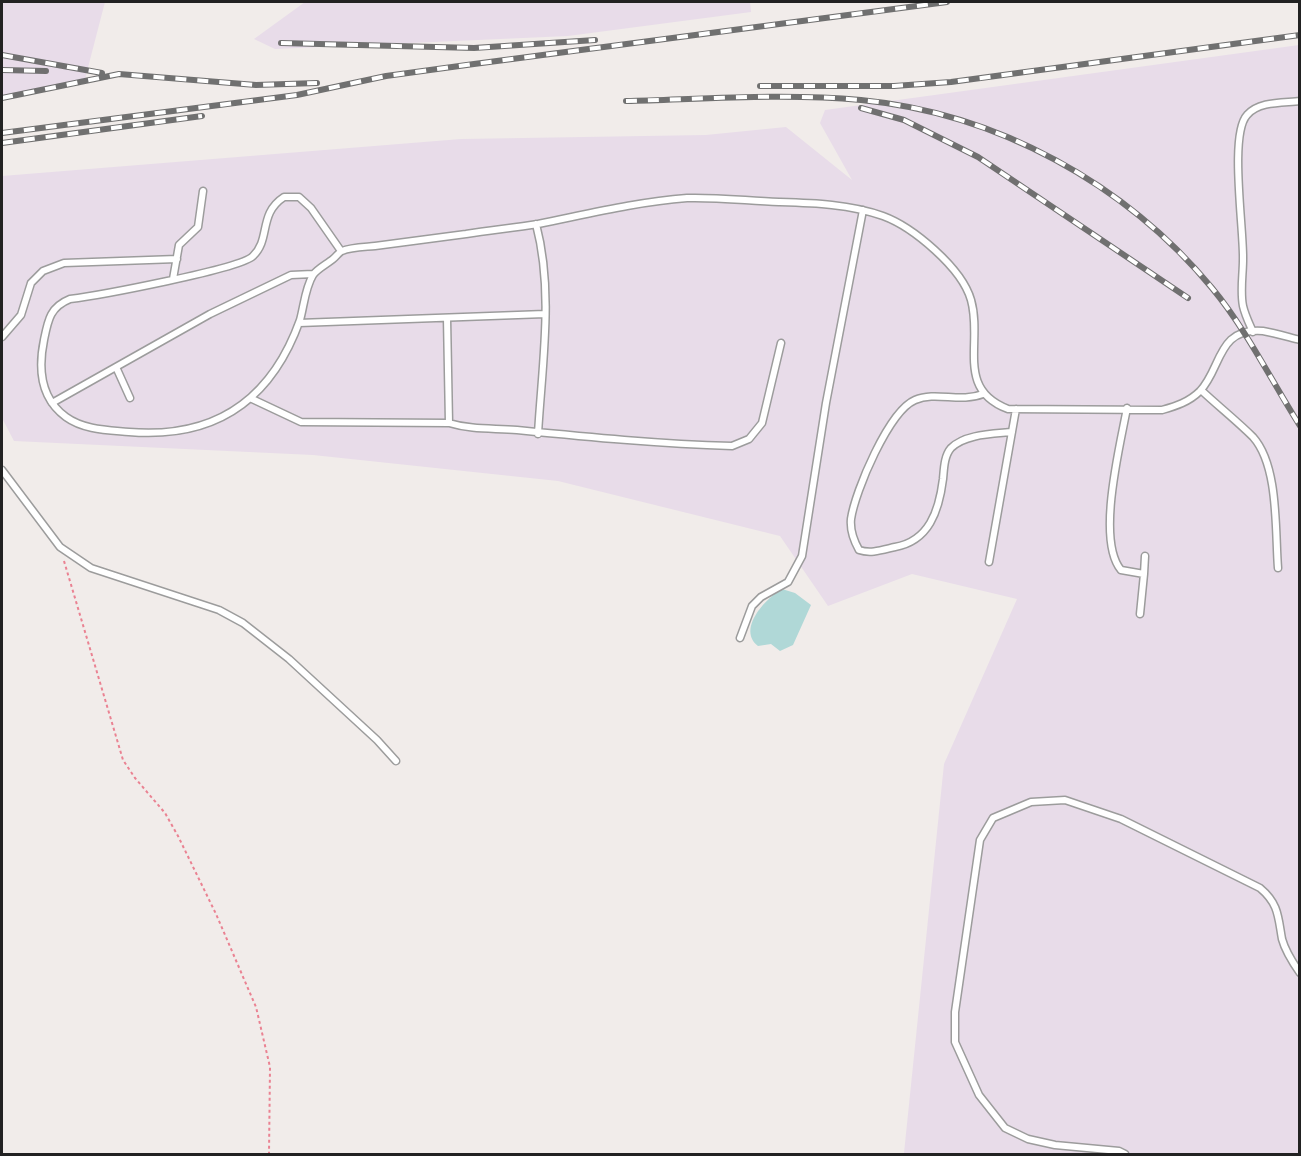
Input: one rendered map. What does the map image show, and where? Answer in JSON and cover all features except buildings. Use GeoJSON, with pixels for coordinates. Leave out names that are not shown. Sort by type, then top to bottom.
{"type":"FeatureCollection","features":[{"type":"Feature","properties":{"kind":"lane"},"geometry":{"type":"LineString","coordinates":[[1253,332],[1245,316],[1241,294],[1243,259],[1239,158],[1241,125],[1246,115],[1260,106],[1299,101]]}},
{"type":"Feature","properties":{"kind":"lane"},"geometry":{"type":"LineString","coordinates":[[173,279],[179,245],[198,227],[203,191]]}},
{"type":"Feature","properties":{"kind":"lane"},"geometry":{"type":"LineString","coordinates":[[341,251],[312,208],[299,197],[284,197],[268,211],[258,249],[252,258],[173,279],[70,299],[55,307],[49,315],[41,356],[44,388],[52,403],[66,417],[82,426],[164,434],[184,432],[209,423],[241,406],[275,370],[299,322],[313,274],[341,251],[536,224],[620,206],[689,198],[806,203],[863,210],[887,217],[942,256],[965,285],[972,302],[975,379],[982,394],[993,403],[1016,409],[1162,410],[1184,403],[1201,390],[1224,346],[1243,333],[1263,331],[1299,340]]}},
{"type":"Feature","properties":{"kind":"lane"},"geometry":{"type":"LineString","coordinates":[[740,638],[752,606],[761,597],[788,582],[802,556],[826,403],[863,210]]}},
{"type":"Feature","properties":{"kind":"lane"},"geometry":{"type":"LineString","coordinates":[[536,224],[543,251],[546,290],[538,434]]}},
{"type":"Feature","properties":{"kind":"lane"},"geometry":{"type":"LineString","coordinates":[[2,337],[21,315],[31,283],[44,271],[64,263],[177,259]]}},
{"type":"Feature","properties":{"kind":"lane"},"geometry":{"type":"LineString","coordinates":[[52,403],[210,314],[291,275],[313,274]]}},
{"type":"Feature","properties":{"kind":"lane"},"geometry":{"type":"LineString","coordinates":[[299,322],[545,314]]}},
{"type":"Feature","properties":{"kind":"lane"},"geometry":{"type":"LineString","coordinates":[[447,318],[449,423]]}},
{"type":"Feature","properties":{"kind":"lane"},"geometry":{"type":"LineString","coordinates":[[250,398],[302,422],[449,423],[472,430],[516,430],[538,434],[732,446],[749,439],[762,423],[781,343]]}},
{"type":"Feature","properties":{"kind":"lane"},"geometry":{"type":"LineString","coordinates":[[116,367],[130,398]]}},
{"type":"Feature","properties":{"kind":"lane"},"geometry":{"type":"LineString","coordinates":[[1201,390],[1254,438],[1265,457],[1270,473],[1278,568]]}},
{"type":"Feature","properties":{"kind":"lane"},"geometry":{"type":"LineString","coordinates":[[982,394],[969,399],[925,397],[907,404],[900,412],[875,451],[855,502],[851,520],[859,550],[867,552],[902,546],[919,538],[929,527],[940,500],[944,462],[950,449],[962,441],[1012,432]]}},
{"type":"Feature","properties":{"kind":"lane"},"geometry":{"type":"LineString","coordinates":[[1127,408],[1112,507],[1111,541],[1113,556],[1121,570],[1144,574]]}},
{"type":"Feature","properties":{"kind":"lane"},"geometry":{"type":"LineString","coordinates":[[989,562],[1016,409]]}},
{"type":"Feature","properties":{"kind":"lane"},"geometry":{"type":"LineString","coordinates":[[2,470],[60,547],[91,568],[219,610],[243,623],[289,659],[377,740],[396,761]]}},
{"type":"Feature","properties":{"kind":"lane"},"geometry":{"type":"LineString","coordinates":[[1140,614],[1145,556]]}},
{"type":"Feature","properties":{"kind":"lane"},"geometry":{"type":"LineString","coordinates":[[1125,1155],[1119,1151],[1055,1145],[1028,1139],[1005,1128],[980,1095],[955,1042],[955,1012],[980,840],[993,818],[1031,802],[1065,800],[1120,819],[1260,888],[1272,898],[1281,916],[1282,941],[1299,973]]}},
{"type":"Feature","properties":{"kind":"path"},"geometry":{"type":"LineString","coordinates":[[60,547],[123,760],[165,813],[178,836],[216,914],[256,1007],[270,1067],[269,1155]]}},
{"type":"Feature","properties":{"kind":"shaded area"},"geometry":{"type":"Polygon","coordinates":[[[2,2],[105,2],[85,79],[2,96],[2,2]]]}},
{"type":"Feature","properties":{"kind":"shaded area"},"geometry":{"type":"Polygon","coordinates":[[[305,2],[750,2],[751,12],[568,36],[275,49],[254,39],[305,2]]]}},
{"type":"Feature","properties":{"kind":"shaded area"},"geometry":{"type":"Polygon","coordinates":[[[1299,45],[1299,1154],[904,1153],[944,764],[1017,599],[912,574],[828,606],[780,536],[558,481],[313,455],[14,441],[2,418],[2,176],[461,139],[706,135],[786,127],[852,180],[820,123],[825,110],[1299,45]]]}},
{"type":"Feature","properties":{"kind":"water"},"geometry":{"type":"Polygon","coordinates":[[[782,589],[795,593],[811,605],[793,645],[780,651],[771,644],[758,646],[752,639],[750,631],[761,607],[782,589]]]}},
{"type":"Feature","properties":{"kind":"railway"},"geometry":{"type":"LineString","coordinates":[[2,133],[297,95],[386,76],[947,2]]}},
{"type":"Feature","properties":{"kind":"railway"},"geometry":{"type":"LineString","coordinates":[[760,86],[894,86],[951,82],[1300,35]]}},
{"type":"Feature","properties":{"kind":"railway"},"geometry":{"type":"LineString","coordinates":[[281,43],[474,48],[595,40]]}},
{"type":"Feature","properties":{"kind":"railway"},"geometry":{"type":"LineString","coordinates":[[2,55],[102,73]]}},
{"type":"Feature","properties":{"kind":"railway"},"geometry":{"type":"LineString","coordinates":[[2,70],[46,71]]}},
{"type":"Feature","properties":{"kind":"railway"},"geometry":{"type":"LineString","coordinates":[[2,98],[119,74],[256,85],[317,83]]}},
{"type":"Feature","properties":{"kind":"railway"},"geometry":{"type":"LineString","coordinates":[[626,101],[773,97],[861,100],[912,108],[961,120],[1009,138],[1055,160],[1099,186],[1140,217],[1178,251],[1212,288],[1236,320],[1300,426]]}},
{"type":"Feature","properties":{"kind":"railway"},"geometry":{"type":"LineString","coordinates":[[861,108],[904,120],[978,157],[1188,298]]}},
{"type":"Feature","properties":{"kind":"railway"},"geometry":{"type":"LineString","coordinates":[[2,143],[202,116]]}}]}
